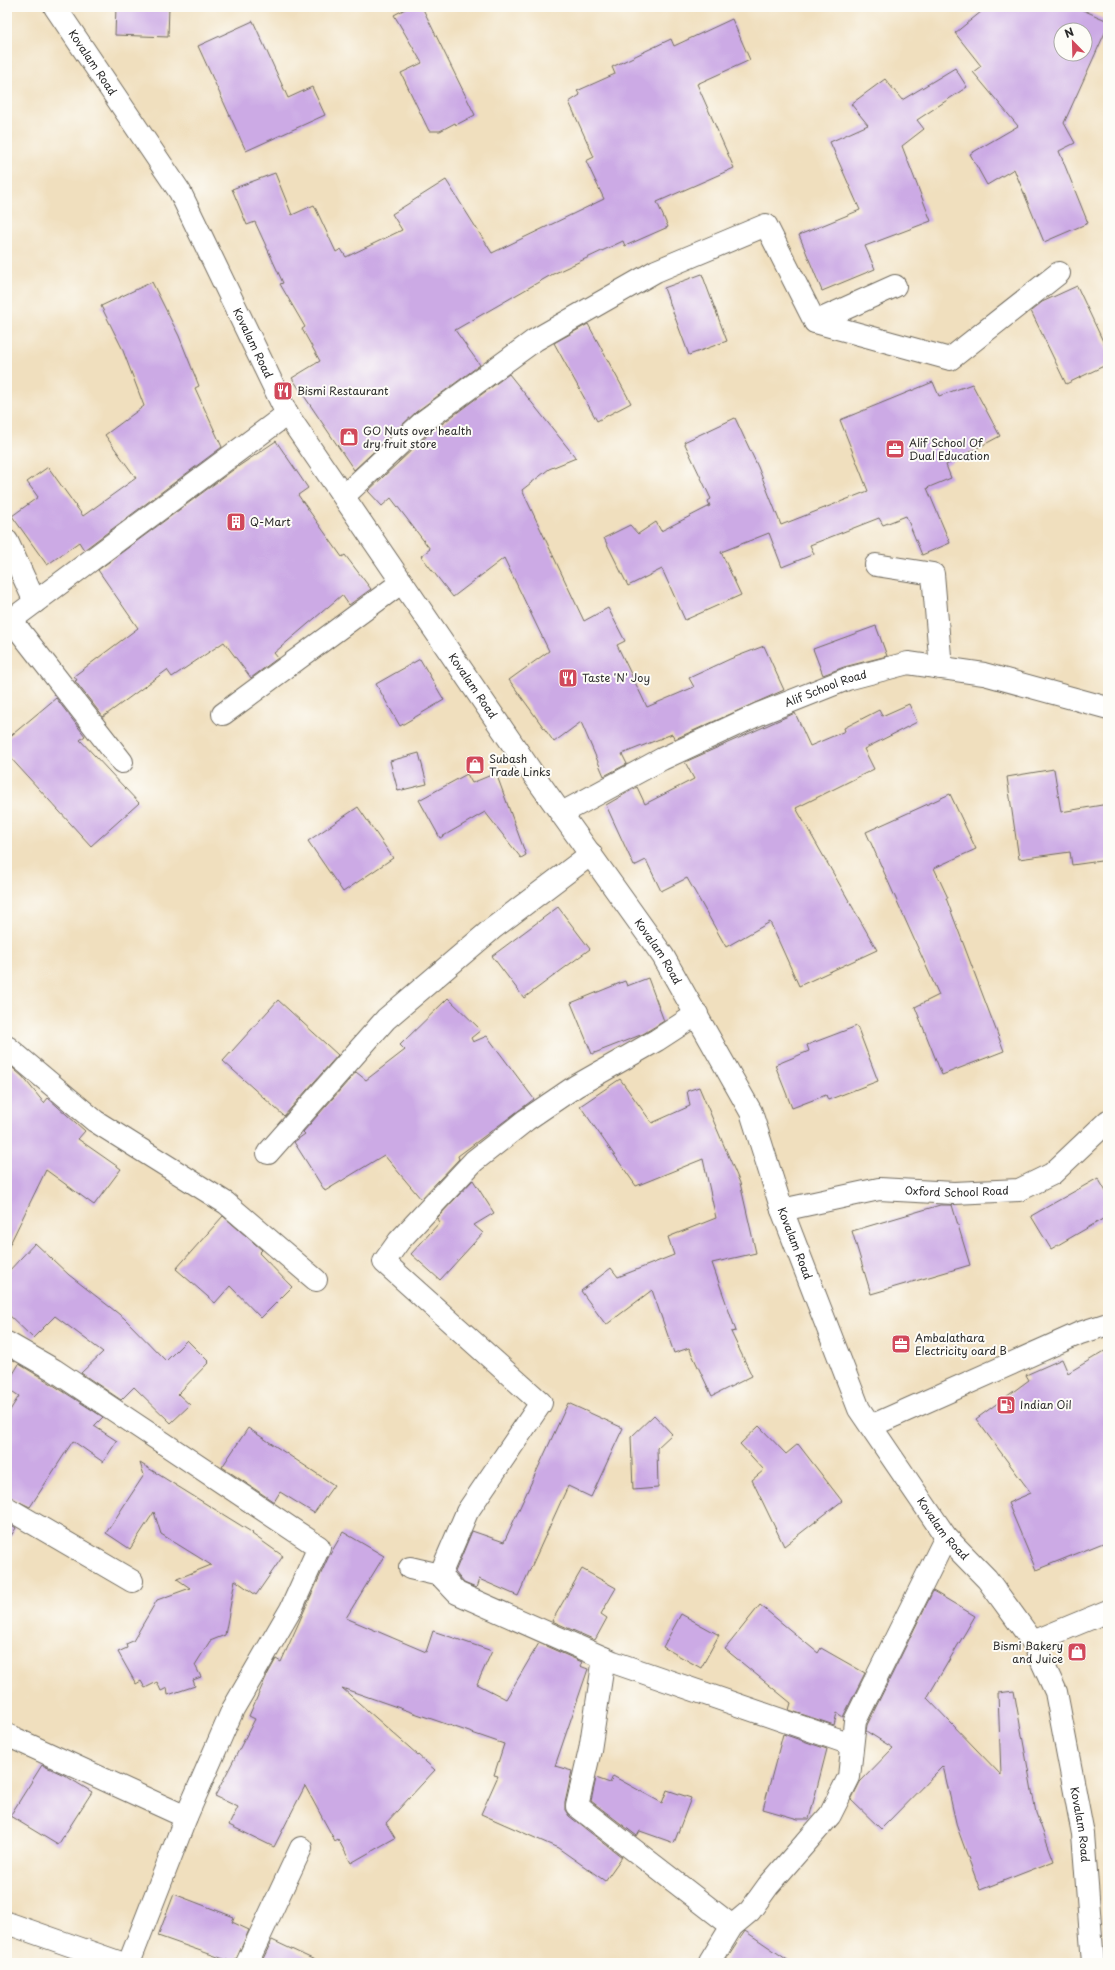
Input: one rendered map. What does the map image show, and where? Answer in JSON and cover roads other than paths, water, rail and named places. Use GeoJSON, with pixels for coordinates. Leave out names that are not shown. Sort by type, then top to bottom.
{"type":"FeatureCollection","features":[{"type":"Feature","properties":{"kind":"street","name":"Kovalam Road"},"geometry":{"type":"LineString","coordinates":[[55,7],[180,192],[287,414],[562,813],[663,956],[751,1112],[782,1210],[859,1409],[946,1538],[987,1579],[1033,1642],[1056,1692],[1072,1774],[1083,1834],[1093,1963]]}},
{"type":"Feature","properties":{"kind":"street"},"geometry":{"type":"LineString","coordinates":[[344,496],[423,422],[535,340],[656,271],[766,225],[815,322],[950,359],[1059,273]]}},
{"type":"Feature","properties":{"kind":"street"},"geometry":{"type":"LineString","coordinates":[[815,322],[895,286]]}},
{"type":"Feature","properties":{"kind":"street"},"geometry":{"type":"LineString","coordinates":[[122,762],[9,622],[287,414]]}},
{"type":"Feature","properties":{"kind":"street"},"geometry":{"type":"LineString","coordinates":[[7,541],[35,602]]}},
{"type":"Feature","properties":{"kind":"street"},"geometry":{"type":"LineString","coordinates":[[876,565],[933,574],[941,668]]}},
{"type":"Feature","properties":{"kind":"street"},"geometry":{"type":"LineString","coordinates":[[224,714],[402,582]]}},
{"type":"Feature","properties":{"kind":"street","name":"Alif School Road"},"geometry":{"type":"LineString","coordinates":[[562,813],[662,759],[759,714],[847,679],[908,663],[984,674],[1108,708]]}},
{"type":"Feature","properties":{"kind":"street"},"geometry":{"type":"LineString","coordinates":[[268,1153],[386,1019],[492,929],[591,854]]}},
{"type":"Feature","properties":{"kind":"street"},"geometry":{"type":"LineString","coordinates":[[440,1575],[466,1512],[540,1403],[384,1262],[399,1241],[474,1161],[526,1120],[576,1086],[657,1040],[697,1014]]}},
{"type":"Feature","properties":{"kind":"street"},"geometry":{"type":"LineString","coordinates":[[7,1047],[95,1121],[226,1202],[316,1280]]}},
{"type":"Feature","properties":{"kind":"street","name":"Oxford School Road"},"geometry":{"type":"LineString","coordinates":[[782,1210],[879,1189],[954,1193],[1019,1190],[1052,1174],[1108,1121]]}},
{"type":"Feature","properties":{"kind":"street"},"geometry":{"type":"LineString","coordinates":[[871,1426],[1080,1334],[1108,1324]]}},
{"type":"Feature","properties":{"kind":"street"},"geometry":{"type":"LineString","coordinates":[[7,1343],[54,1370],[319,1546],[291,1609],[233,1710],[186,1817],[129,1963]]}},
{"type":"Feature","properties":{"kind":"street"},"geometry":{"type":"LineString","coordinates":[[7,1508],[132,1581]]}},
{"type":"Feature","properties":{"kind":"street"},"geometry":{"type":"LineString","coordinates":[[710,1962],[732,1926],[750,1911],[768,1886],[830,1815],[850,1777],[851,1744],[855,1721],[946,1538]]}},
{"type":"Feature","properties":{"kind":"street"},"geometry":{"type":"LineString","coordinates":[[410,1568],[440,1575],[457,1593],[604,1658],[851,1744]]}},
{"type":"Feature","properties":{"kind":"street"},"geometry":{"type":"LineString","coordinates":[[1033,1642],[1108,1611]]}},
{"type":"Feature","properties":{"kind":"street"},"geometry":{"type":"LineString","coordinates":[[604,1658],[590,1750],[578,1806],[732,1926]]}},
{"type":"Feature","properties":{"kind":"street"},"geometry":{"type":"LineString","coordinates":[[7,1735],[186,1817]]}},
{"type":"Feature","properties":{"kind":"street"},"geometry":{"type":"LineString","coordinates":[[247,1963],[301,1848]]}},
{"type":"Feature","properties":{"kind":"street"},"geometry":{"type":"LineString","coordinates":[[7,1923],[121,1963]]}},
{"type":"Feature","properties":{"kind":"place","name":"Bismi Restaurant"},"geometry":{"type":"Point","coordinates":[283,391]}},
{"type":"Feature","properties":{"kind":"place","name":"GO Nuts over health dry fruit store"},"geometry":{"type":"Point","coordinates":[349,437]}},
{"type":"Feature","properties":{"kind":"place","name":"Alif School Of Dual Education"},"geometry":{"type":"Point","coordinates":[895,449]}},
{"type":"Feature","properties":{"kind":"place","name":"Q-Mart"},"geometry":{"type":"Point","coordinates":[236,522]}},
{"type":"Feature","properties":{"kind":"place","name":"Taste 'N' Joy"},"geometry":{"type":"Point","coordinates":[568,678]}},
{"type":"Feature","properties":{"kind":"place","name":"Subash Trade Links"},"geometry":{"type":"Point","coordinates":[475,765]}},
{"type":"Feature","properties":{"kind":"place","name":"Ambalathara Electricity oard B"},"geometry":{"type":"Point","coordinates":[901,1344]}},
{"type":"Feature","properties":{"kind":"place","name":"Indian Oil"},"geometry":{"type":"Point","coordinates":[1006,1405]}},
{"type":"Feature","properties":{"kind":"place","name":"Bismi Bakery and Juice"},"geometry":{"type":"Point","coordinates":[1077,1652]}}]}
